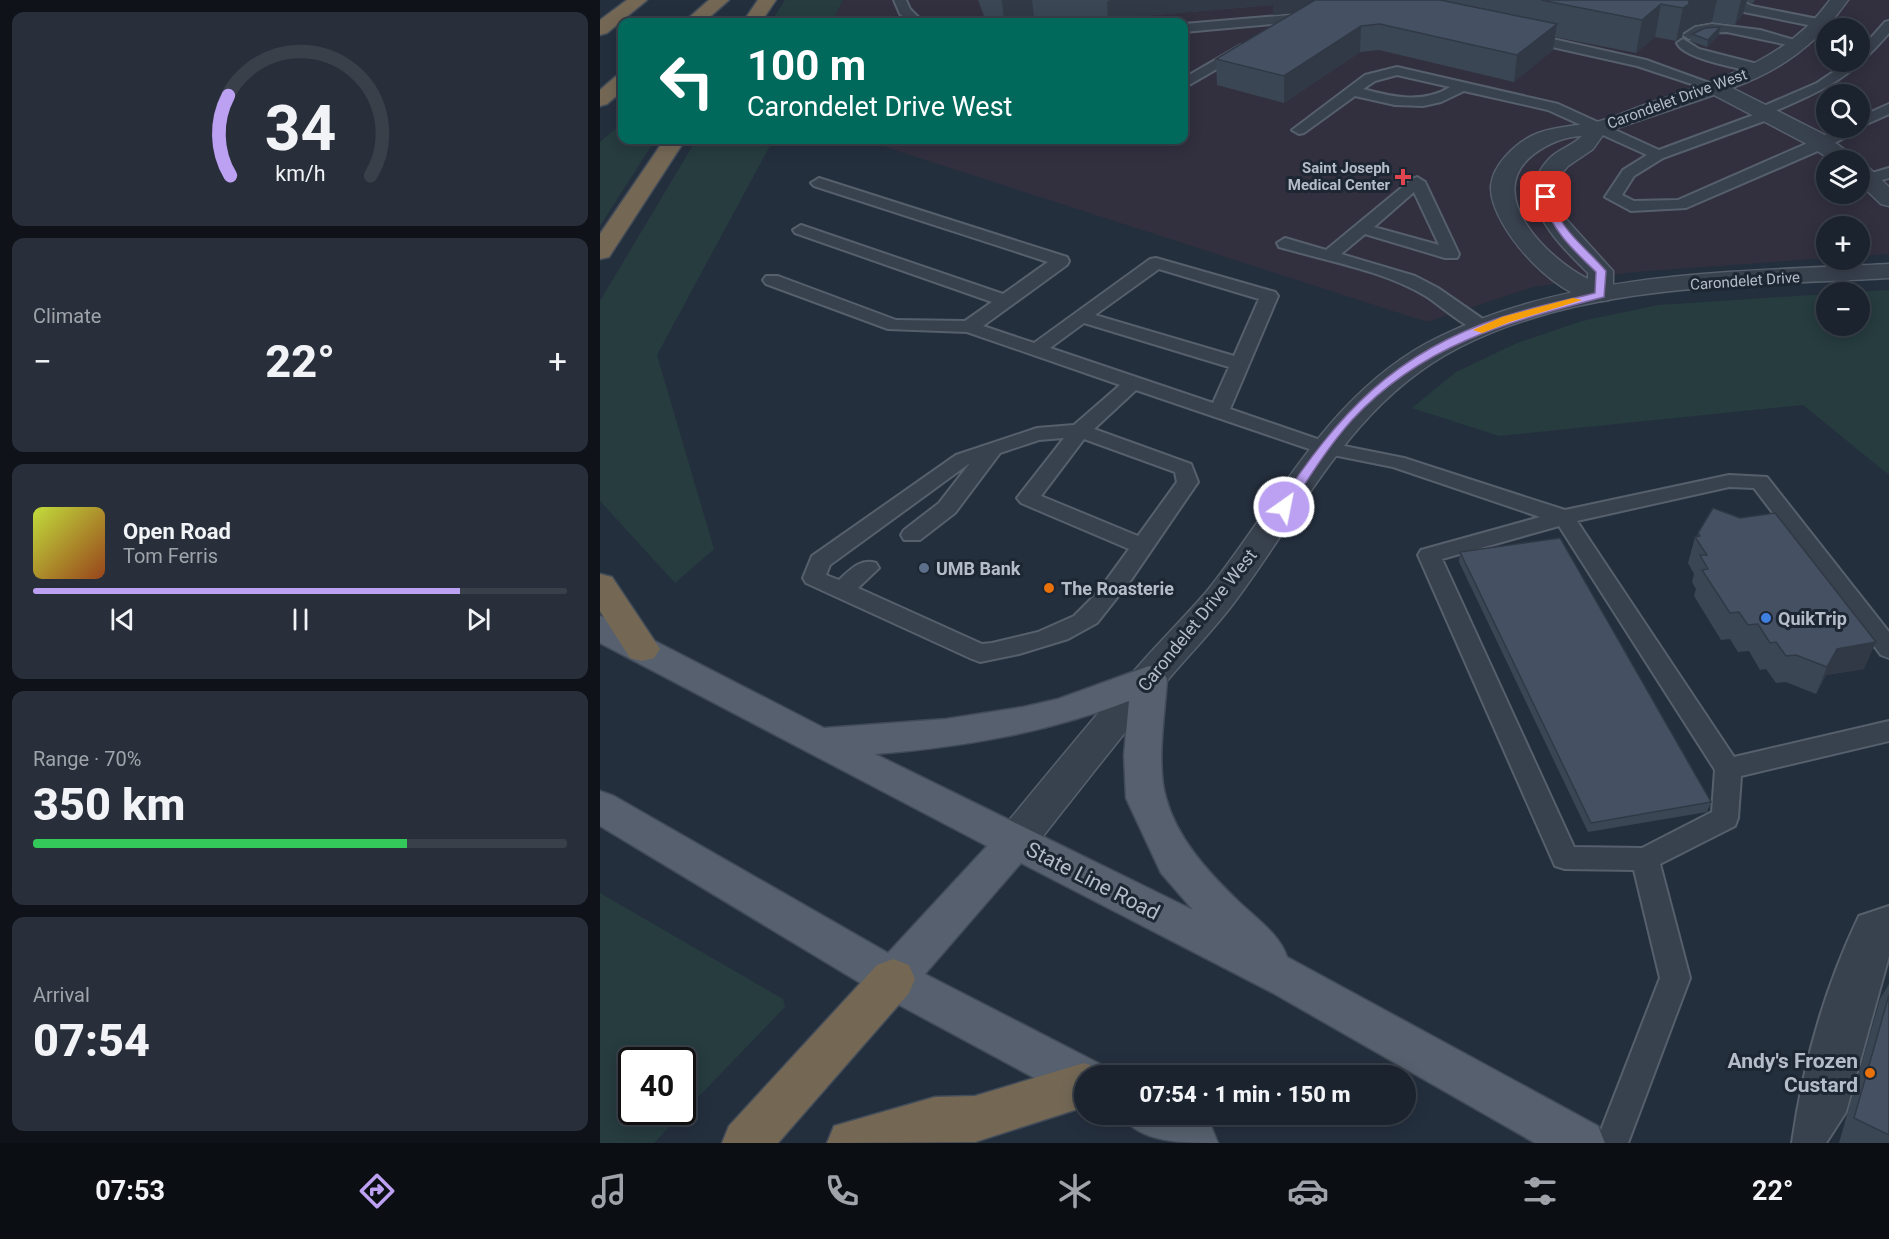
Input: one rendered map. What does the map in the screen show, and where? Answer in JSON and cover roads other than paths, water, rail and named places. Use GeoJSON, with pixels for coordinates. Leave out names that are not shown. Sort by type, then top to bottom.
{"type":"FeatureCollection","features":[{"type":"Feature","properties":{"kind":"highway"},"geometry":{"type":"LineString","coordinates":[[600,29],[638,0]]}},
{"type":"Feature","properties":{"kind":"highway"},"geometry":{"type":"LineString","coordinates":[[698,18],[720,0]]}},
{"type":"Feature","properties":{"kind":"highway"},"geometry":{"type":"LineString","coordinates":[[755,18],[767,0]]}},
{"type":"Feature","properties":{"kind":"highway"},"geometry":{"type":"LineString","coordinates":[[600,100],[618,84]]}},
{"type":"Feature","properties":{"kind":"highway"},"geometry":{"type":"LineString","coordinates":[[600,252],[671,144]]}},
{"type":"Feature","properties":{"kind":"highway"},"geometry":{"type":"LineString","coordinates":[[600,585],[642,649]]}},
{"type":"Feature","properties":{"kind":"highway"},"geometry":{"type":"LineString","coordinates":[[746,1143],[893,980]]}},
{"type":"Feature","properties":{"kind":"highway"},"geometry":{"type":"LineString","coordinates":[[851,1143],[935,1120],[975,1119],[1074,1086]]}},
{"type":"Feature","properties":{"kind":"main road","name":"State Line Road"},"geometry":{"type":"LineString","coordinates":[[600,628],[819,743],[1289,979],[1581,1143]]}},
{"type":"Feature","properties":{"kind":"main road"},"geometry":{"type":"LineString","coordinates":[[819,743],[956,733],[1025,721],[1083,704],[1149,679],[1143,755],[1146,798],[1160,829],[1175,861],[1213,904],[1289,979]]}},
{"type":"Feature","properties":{"kind":"main road"},"geometry":{"type":"LineString","coordinates":[[600,807],[893,980],[1074,1078]]}},
{"type":"Feature","properties":{"kind":"main road"},"geometry":{"type":"LineString","coordinates":[[893,980],[1015,842]]}},
{"type":"Feature","properties":{"kind":"main road"},"geometry":{"type":"LineString","coordinates":[[1163,1125],[1194,1143]]}},
{"type":"Feature","properties":{"kind":"street","name":"Carondelet Drive West"},"geometry":{"type":"LineString","coordinates":[[1826,18],[1839,0]]}},
{"type":"Feature","properties":{"kind":"street","name":"Carondelet Drive West"},"geometry":{"type":"LineString","coordinates":[[1600,295],[1557,272],[1527,244],[1511,219],[1502,189],[1506,172],[1521,153],[1545,137],[1564,130],[1596,128],[1716,88],[1760,69],[1802,44],[1816,30]]}},
{"type":"Feature","properties":{"kind":"street"},"geometry":{"type":"LineString","coordinates":[[1716,88],[1767,113],[1830,150]]}},
{"type":"Feature","properties":{"kind":"street","name":"Carondelet Drive West"},"geometry":{"type":"LineString","coordinates":[[1596,128],[1591,142],[1557,164],[1547,177],[1546,197],[1552,218],[1571,243],[1601,271],[1600,295]]}},
{"type":"Feature","properties":{"kind":"street"},"geometry":{"type":"LineString","coordinates":[[1872,175],[1889,199]]}},
{"type":"Feature","properties":{"kind":"street","name":"Carondelet Drive"},"geometry":{"type":"LineString","coordinates":[[1600,295],[1706,284],[1889,272]]}},
{"type":"Feature","properties":{"kind":"street","name":"Carondelet Drive West"},"geometry":{"type":"LineString","coordinates":[[1015,842],[1219,598],[1348,417],[1388,381],[1449,343],[1528,313],[1600,295]]}},
{"type":"Feature","properties":{"kind":"lane"},"geometry":{"type":"LineString","coordinates":[[900,0],[904,11],[912,18]]}},
{"type":"Feature","properties":{"kind":"lane"},"geometry":{"type":"LineString","coordinates":[[1730,0],[1748,9],[1816,23]]}},
{"type":"Feature","properties":{"kind":"lane"},"geometry":{"type":"LineString","coordinates":[[1188,28],[1329,16]]}},
{"type":"Feature","properties":{"kind":"lane"},"geometry":{"type":"LineString","coordinates":[[1188,82],[1259,38],[1258,21]]}},
{"type":"Feature","properties":{"kind":"lane"},"geometry":{"type":"LineString","coordinates":[[1870,47],[1889,25]]}},
{"type":"Feature","properties":{"kind":"lane"},"geometry":{"type":"LineString","coordinates":[[1760,69],[1694,52],[1685,48],[1686,39],[1704,27],[1719,27],[1802,44]]}},
{"type":"Feature","properties":{"kind":"lane"},"geometry":{"type":"LineString","coordinates":[[1509,34],[1641,63],[1716,88]]}},
{"type":"Feature","properties":{"kind":"lane"},"geometry":{"type":"LineString","coordinates":[[1299,130],[1382,73],[1397,72],[1552,107],[1658,155]]}},
{"type":"Feature","properties":{"kind":"lane"},"geometry":{"type":"LineString","coordinates":[[1833,138],[1680,205],[1631,206],[1613,197],[1628,173],[1658,155],[1767,113],[1822,86],[1842,72]]}},
{"type":"Feature","properties":{"kind":"lane"},"geometry":{"type":"LineString","coordinates":[[1353,91],[1395,102],[1421,103],[1442,98],[1462,85]]}},
{"type":"Feature","properties":{"kind":"lane"},"geometry":{"type":"LineString","coordinates":[[1870,118],[1889,108]]}},
{"type":"Feature","properties":{"kind":"lane"},"geometry":{"type":"LineString","coordinates":[[1329,256],[1360,228],[1417,182],[1452,254],[1360,228]]}},
{"type":"Feature","properties":{"kind":"lane"},"geometry":{"type":"LineString","coordinates":[[819,183],[1061,261],[969,327]]}},
{"type":"Feature","properties":{"kind":"lane"},"geometry":{"type":"LineString","coordinates":[[801,231],[1006,301]]}},
{"type":"Feature","properties":{"kind":"lane"},"geometry":{"type":"LineString","coordinates":[[1285,243],[1409,280],[1432,292],[1484,328]]}},
{"type":"Feature","properties":{"kind":"lane"},"geometry":{"type":"LineString","coordinates":[[1036,350],[1156,263],[1269,296],[1218,412]]}},
{"type":"Feature","properties":{"kind":"lane"},"geometry":{"type":"LineString","coordinates":[[772,280],[894,326],[969,327],[1324,448],[1397,462],[1564,517],[1728,769],[1725,818],[1645,860],[1565,858],[1429,555],[1564,517],[1729,481],[1760,482],[1889,649]]}},
{"type":"Feature","properties":{"kind":"lane"},"geometry":{"type":"LineString","coordinates":[[1082,317],[1240,364]]}},
{"type":"Feature","properties":{"kind":"lane"},"geometry":{"type":"LineString","coordinates":[[1133,383],[1080,431],[1028,498],[1142,546]]}},
{"type":"Feature","properties":{"kind":"lane"},"geometry":{"type":"LineString","coordinates":[[1080,431],[1184,468],[1188,482],[1142,546],[1134,563],[1083,622],[1003,650],[981,653],[814,578],[820,561],[963,459],[1037,434],[1080,431]]}},
{"type":"Feature","properties":{"kind":"lane"},"geometry":{"type":"LineString","coordinates":[[912,535],[947,508],[993,448]]}},
{"type":"Feature","properties":{"kind":"lane"},"geometry":{"type":"LineString","coordinates":[[841,590],[868,568]]}},
{"type":"Feature","properties":{"kind":"lane"},"geometry":{"type":"LineString","coordinates":[[1728,769],[1889,731]]}},
{"type":"Feature","properties":{"kind":"lane"},"geometry":{"type":"LineString","coordinates":[[1612,1143],[1675,978],[1645,860]]}},
{"type":"Feature","properties":{"kind":"lane"},"geometry":{"type":"LineString","coordinates":[[1808,1141],[1817,1080],[1857,951],[1869,925],[1889,918]]}},
{"type":"Feature","properties":{"kind":"lane"},"geometry":{"type":"LineString","coordinates":[[1808,1141],[1830,1112],[1874,955],[1889,932]]}},
{"type":"Feature","properties":{"kind":"place","name":"Saint Joseph Medical Center"},"geometry":{"type":"Point","coordinates":[1403,177]}},
{"type":"Feature","properties":{"kind":"place","name":"UMB Bank"},"geometry":{"type":"Point","coordinates":[924,568]}},
{"type":"Feature","properties":{"kind":"place","name":"The Roasterie"},"geometry":{"type":"Point","coordinates":[1049,588]}},
{"type":"Feature","properties":{"kind":"place","name":"QuikTrip"},"geometry":{"type":"Point","coordinates":[1766,618]}},
{"type":"Feature","properties":{"kind":"place","name":"Andy's Frozen Custard"},"geometry":{"type":"Point","coordinates":[1870,1073]}}]}
